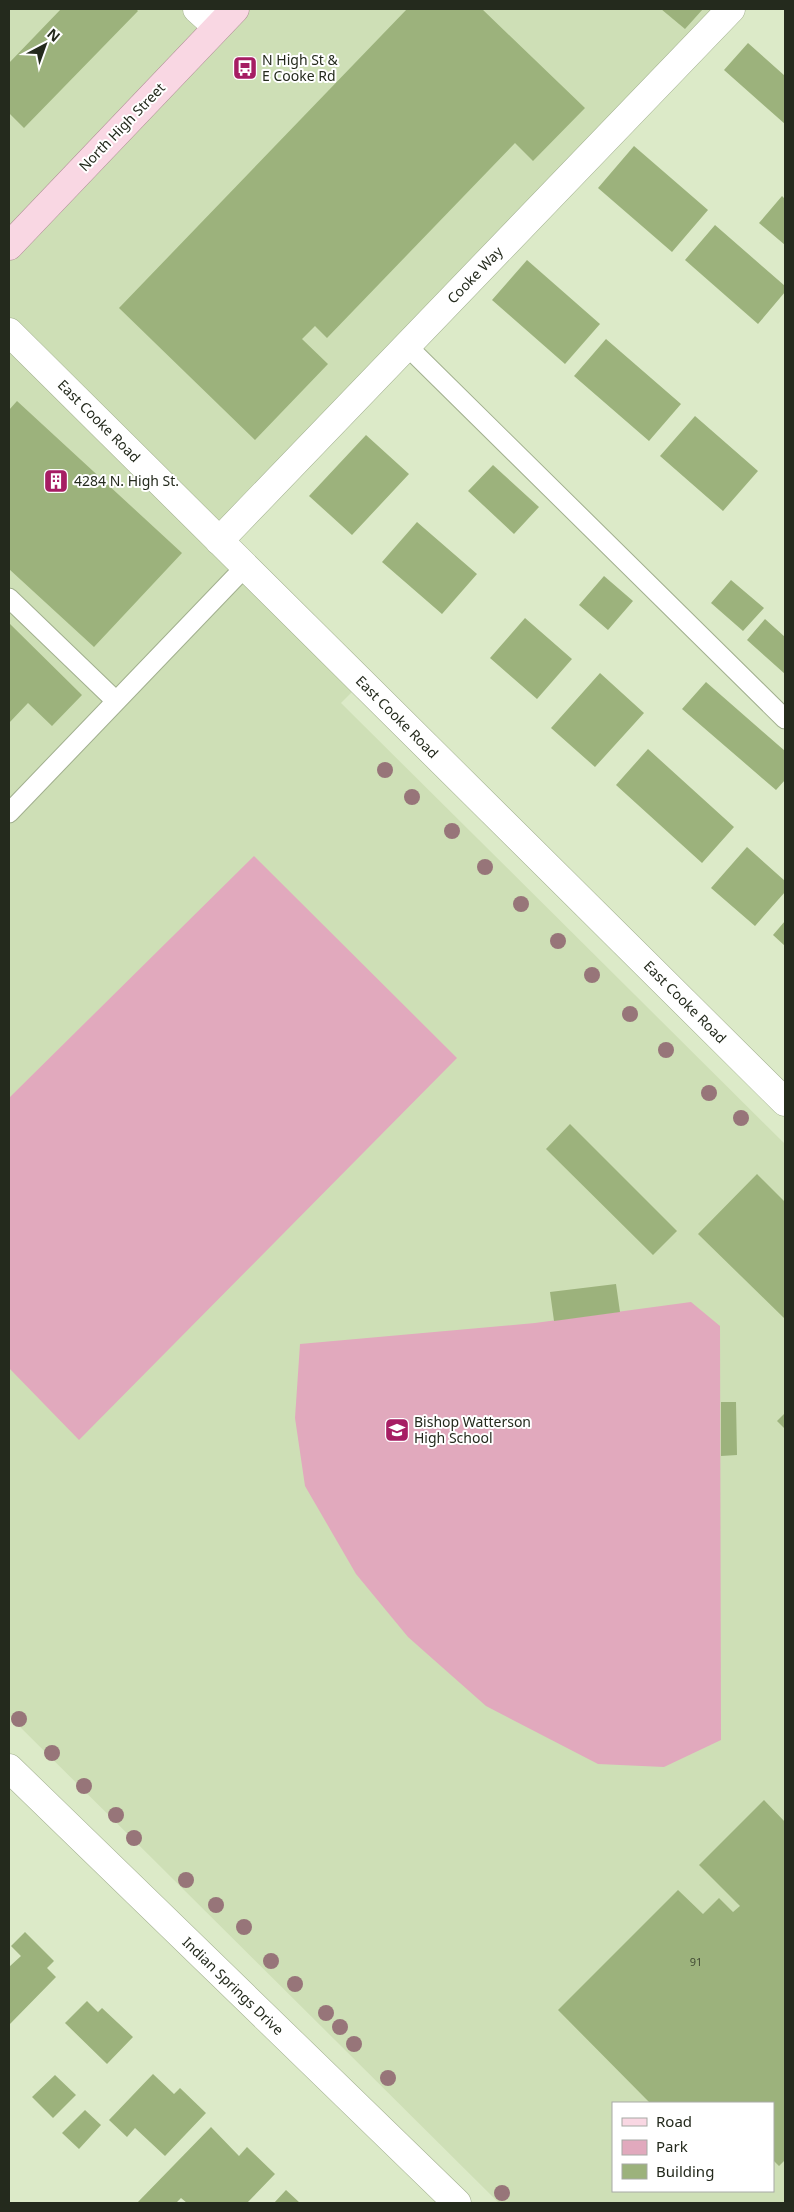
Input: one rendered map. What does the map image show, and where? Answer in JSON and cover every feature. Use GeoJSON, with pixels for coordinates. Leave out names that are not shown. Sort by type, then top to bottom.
{"type":"FeatureCollection","features":[{"type":"Feature","properties":{"kind":"main road","name":"North High Street"},"geometry":{"type":"LineString","coordinates":[[9,246],[226,18]]}},
{"type":"Feature","properties":{"kind":"street"},"geometry":{"type":"LineString","coordinates":[[197,9],[226,18]]}},
{"type":"Feature","properties":{"kind":"street","name":"Cooke Way"},"geometry":{"type":"LineString","coordinates":[[219,541],[731,9]]}},
{"type":"Feature","properties":{"kind":"street","name":"East Cooke Road"},"geometry":{"type":"LineString","coordinates":[[9,332],[785,1102]]}},
{"type":"Feature","properties":{"kind":"street","name":"Indian Springs Drive"},"geometry":{"type":"LineString","coordinates":[[9,1768],[457,2203]]}},
{"type":"Feature","properties":{"kind":"lane"},"geometry":{"type":"LineString","coordinates":[[407,346],[785,720]]}},
{"type":"Feature","properties":{"kind":"lane"},"geometry":{"type":"LineString","coordinates":[[9,813],[245,567]]}},
{"type":"Feature","properties":{"kind":"lane"},"geometry":{"type":"LineString","coordinates":[[9,598],[116,701]]}},
{"type":"Feature","properties":{"kind":"shaded area","name":"Bishop Watterson High School"},"geometry":{"type":"Polygon","coordinates":[[[9,9],[732,9],[222,539],[363,681],[341,703],[785,1144],[785,2203],[499,2203],[9,1716],[9,9]]]}},
{"type":"Feature","properties":{"kind":"green space"},"geometry":{"type":"Polygon","coordinates":[[[254,856],[457,1058],[79,1440],[9,1368],[9,1098],[254,856]]]}},
{"type":"Feature","properties":{"kind":"green space"},"geometry":{"type":"Polygon","coordinates":[[[691,1302],[720,1326],[721,1740],[664,1767],[598,1764],[486,1706],[408,1637],[356,1574],[305,1486],[295,1418],[300,1344],[535,1323],[691,1302]]]}},
{"type":"Feature","properties":{"kind":"building"},"geometry":{"type":"Polygon","coordinates":[[[61,9],[136,9],[138,11],[24,128],[9,113],[9,63],[61,9]]]}},
{"type":"Feature","properties":{"kind":"building"},"geometry":{"type":"Polygon","coordinates":[[[407,9],[482,9],[585,108],[533,161],[515,143],[327,338],[315,326],[302,339],[328,364],[255,440],[119,308],[407,9]]]}},
{"type":"Feature","properties":{"kind":"building"},"geometry":{"type":"Polygon","coordinates":[[[661,9],[703,9],[685,29],[661,9]]]}},
{"type":"Feature","properties":{"kind":"building"},"geometry":{"type":"Polygon","coordinates":[[[748,43],[785,76],[785,124],[724,70],[748,43]]]}},
{"type":"Feature","properties":{"kind":"building"},"geometry":{"type":"Polygon","coordinates":[[[634,146],[708,210],[672,252],[598,188],[634,146]]]}},
{"type":"Feature","properties":{"kind":"building"},"geometry":{"type":"Polygon","coordinates":[[[782,196],[785,199],[785,245],[759,223],[782,196]]]}},
{"type":"Feature","properties":{"kind":"building"},"geometry":{"type":"Polygon","coordinates":[[[715,225],[785,286],[785,292],[758,324],[685,260],[715,225]]]}},
{"type":"Feature","properties":{"kind":"building"},"geometry":{"type":"Polygon","coordinates":[[[527,260],[600,324],[565,364],[492,300],[527,260]]]}},
{"type":"Feature","properties":{"kind":"building"},"geometry":{"type":"Polygon","coordinates":[[[606,339],[681,404],[649,441],[574,376],[606,339]]]}},
{"type":"Feature","properties":{"kind":"building","name":"4284 N. High St."},"geometry":{"type":"Polygon","coordinates":[[[17,401],[182,553],[94,647],[9,569],[9,410],[17,401]]]}},
{"type":"Feature","properties":{"kind":"building"},"geometry":{"type":"Polygon","coordinates":[[[695,416],[758,471],[723,511],[660,456],[695,416]]]}},
{"type":"Feature","properties":{"kind":"building"},"geometry":{"type":"Polygon","coordinates":[[[366,435],[409,474],[352,535],[309,496],[366,435]]]}},
{"type":"Feature","properties":{"kind":"building"},"geometry":{"type":"Polygon","coordinates":[[[493,465],[539,507],[514,534],[468,491],[493,465]]]}},
{"type":"Feature","properties":{"kind":"building"},"geometry":{"type":"Polygon","coordinates":[[[417,522],[477,574],[442,614],[382,562],[417,522]]]}},
{"type":"Feature","properties":{"kind":"building"},"geometry":{"type":"Polygon","coordinates":[[[604,576],[633,601],[608,630],[579,605],[604,576]]]}},
{"type":"Feature","properties":{"kind":"building"},"geometry":{"type":"Polygon","coordinates":[[[731,580],[764,608],[743,631],[711,603],[731,580]]]}},
{"type":"Feature","properties":{"kind":"building"},"geometry":{"type":"Polygon","coordinates":[[[525,618],[572,659],[537,699],[490,658],[525,618]]]}},
{"type":"Feature","properties":{"kind":"building"},"geometry":{"type":"Polygon","coordinates":[[[765,619],[785,637],[785,674],[747,640],[765,619]]]}},
{"type":"Feature","properties":{"kind":"building"},"geometry":{"type":"Polygon","coordinates":[[[9,623],[82,695],[52,726],[28,703],[9,723],[9,623]]]}},
{"type":"Feature","properties":{"kind":"building"},"geometry":{"type":"Polygon","coordinates":[[[600,673],[644,713],[595,767],[551,728],[600,673]]]}},
{"type":"Feature","properties":{"kind":"building"},"geometry":{"type":"Polygon","coordinates":[[[706,682],[785,751],[785,780],[776,790],[682,709],[706,682]]]}},
{"type":"Feature","properties":{"kind":"building"},"geometry":{"type":"Polygon","coordinates":[[[648,749],[734,827],[702,863],[616,785],[648,749]]]}},
{"type":"Feature","properties":{"kind":"building"},"geometry":{"type":"Polygon","coordinates":[[[747,847],[785,881],[785,892],[755,926],[711,888],[747,847]]]}},
{"type":"Feature","properties":{"kind":"building"},"geometry":{"type":"Polygon","coordinates":[[[785,921],[785,946],[773,935],[785,921]]]}},
{"type":"Feature","properties":{"kind":"building"},"geometry":{"type":"Polygon","coordinates":[[[570,1124],[677,1231],[653,1255],[546,1149],[570,1124]]]}},
{"type":"Feature","properties":{"kind":"building"},"geometry":{"type":"Polygon","coordinates":[[[757,1174],[785,1202],[785,1319],[698,1234],[757,1174]]]}},
{"type":"Feature","properties":{"kind":"building"},"geometry":{"type":"Polygon","coordinates":[[[616,1284],[620,1312],[554,1321],[550,1292],[616,1284]]]}},
{"type":"Feature","properties":{"kind":"building"},"geometry":{"type":"Polygon","coordinates":[[[721,1402],[736,1402],[737,1455],[721,1456],[721,1402]]]}},
{"type":"Feature","properties":{"kind":"building"},"geometry":{"type":"Polygon","coordinates":[[[785,1413],[785,1429],[777,1421],[785,1413]]]}},
{"type":"Feature","properties":{"kind":"building"},"geometry":{"type":"Polygon","coordinates":[[[764,1800],[785,1822],[785,2160],[779,2166],[774,2161],[774,2102],[649,2102],[558,2010],[678,1890],[703,1914],[719,1898],[733,1912],[740,1906],[699,1865],[764,1800]]]}},
{"type":"Feature","properties":{"kind":"building"},"geometry":{"type":"Polygon","coordinates":[[[25,1932],[54,1961],[47,1968],[56,1977],[9,2025],[9,1967],[21,1956],[11,1946],[25,1932]]]}},
{"type":"Feature","properties":{"kind":"building"},"geometry":{"type":"Polygon","coordinates":[[[87,2001],[98,2012],[102,2008],[133,2037],[107,2064],[65,2023],[87,2001]]]}},
{"type":"Feature","properties":{"kind":"building"},"geometry":{"type":"Polygon","coordinates":[[[153,2074],[174,2094],[180,2088],[206,2113],[165,2156],[135,2128],[127,2137],[109,2120],[153,2074]]]}},
{"type":"Feature","properties":{"kind":"building"},"geometry":{"type":"Polygon","coordinates":[[[55,2075],[76,2095],[53,2118],[32,2097],[55,2075]]]}},
{"type":"Feature","properties":{"kind":"building"},"geometry":{"type":"Polygon","coordinates":[[[85,2110],[101,2125],[79,2149],[62,2133],[85,2110]]]}},
{"type":"Feature","properties":{"kind":"building"},"geometry":{"type":"Polygon","coordinates":[[[211,2127],[239,2156],[247,2147],[275,2174],[247,2203],[187,2203],[181,2198],[176,2203],[137,2203],[211,2127]]]}},
{"type":"Feature","properties":{"kind":"building"},"geometry":{"type":"Polygon","coordinates":[[[286,2190],[300,2203],[274,2203],[286,2190]]]}},
{"type":"Feature","properties":{"kind":"place","name":"N High St & E Cooke Rd"},"geometry":{"type":"Point","coordinates":[245,68]}},
{"type":"Feature","properties":{"kind":"place","name":"4284 N. High St."},"geometry":{"type":"Point","coordinates":[56,481]}},
{"type":"Feature","properties":{"kind":"place","name":"Bishop Watterson High School"},"geometry":{"type":"Point","coordinates":[397,1430]}}]}
